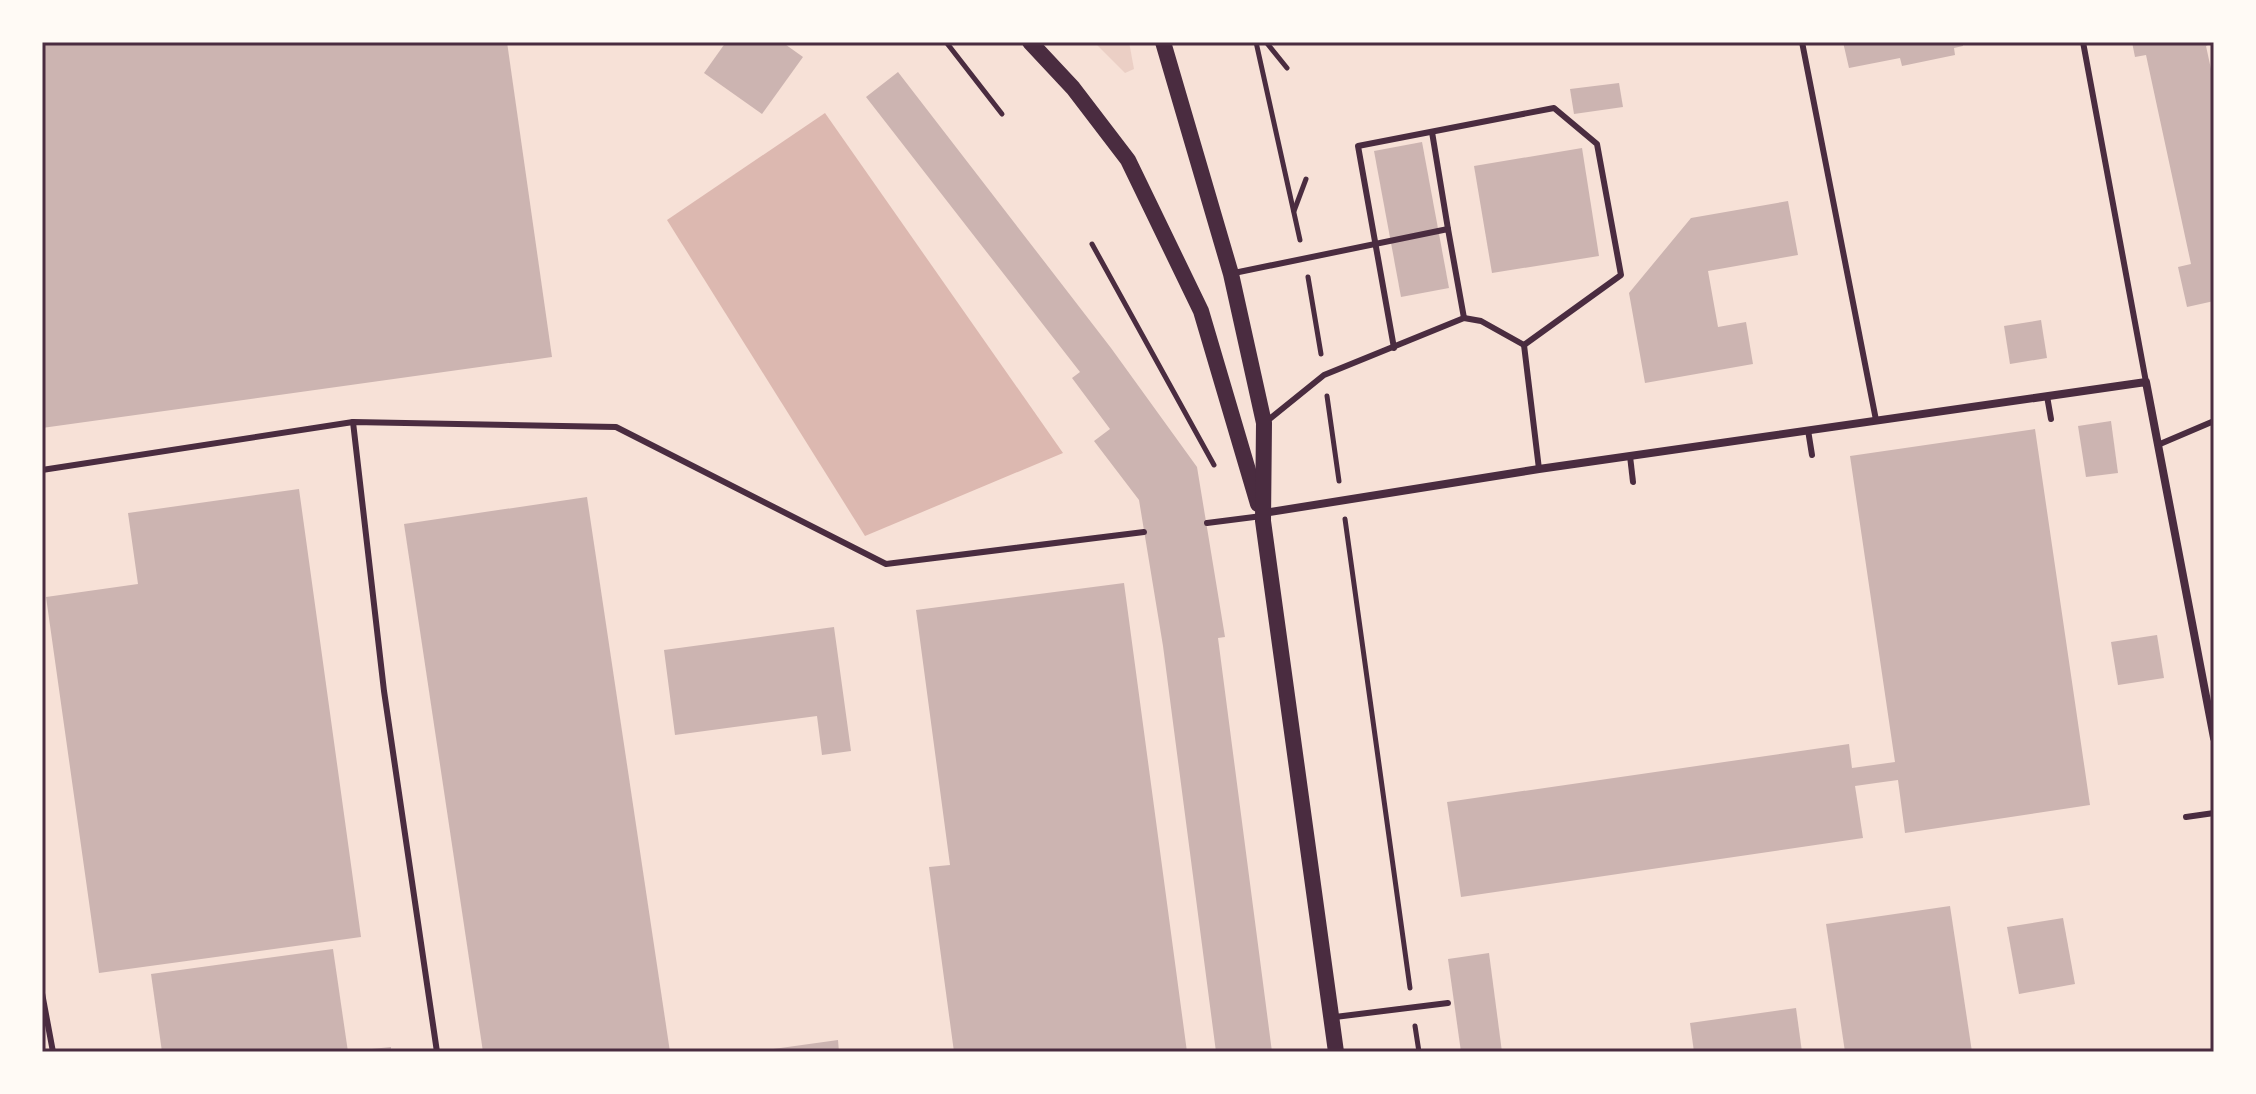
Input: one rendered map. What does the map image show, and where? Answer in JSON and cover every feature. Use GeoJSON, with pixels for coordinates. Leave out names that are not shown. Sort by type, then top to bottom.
{"type":"FeatureCollection","features":[{"type":"Feature","properties":{"kind":"main road"},"geometry":{"type":"LineString","coordinates":[[1030,42],[1073,88],[1128,160],[1201,311],[1263,517]]}},
{"type":"Feature","properties":{"kind":"main road"},"geometry":{"type":"LineString","coordinates":[[1163,42],[1231,274],[1264,423],[1263,517],[1336,1052]]}},
{"type":"Feature","properties":{"kind":"street"},"geometry":{"type":"LineString","coordinates":[[1263,517],[1342,500],[1539,469],[2146,382],[2212,714],[2214,738]]}},
{"type":"Feature","properties":{"kind":"lane"},"geometry":{"type":"LineString","coordinates":[[1802,42],[1876,420]]}},
{"type":"Feature","properties":{"kind":"lane"},"geometry":{"type":"LineString","coordinates":[[2083,42],[2146,382]]}},
{"type":"Feature","properties":{"kind":"lane"},"geometry":{"type":"LineString","coordinates":[[1394,348],[1358,146],[1554,108],[1597,144],[1621,275],[1524,345]]}},
{"type":"Feature","properties":{"kind":"lane"},"geometry":{"type":"LineString","coordinates":[[1432,132],[1464,318]]}},
{"type":"Feature","properties":{"kind":"lane"},"geometry":{"type":"LineString","coordinates":[[1231,274],[1448,229]]}},
{"type":"Feature","properties":{"kind":"lane"},"geometry":{"type":"LineString","coordinates":[[1264,423],[1324,375],[1464,318],[1481,321],[1524,345]]}},
{"type":"Feature","properties":{"kind":"lane"},"geometry":{"type":"LineString","coordinates":[[1524,345],[1539,469]]}},
{"type":"Feature","properties":{"kind":"lane"},"geometry":{"type":"LineString","coordinates":[[2047,396],[2051,419]]}},
{"type":"Feature","properties":{"kind":"lane"},"geometry":{"type":"LineString","coordinates":[[2160,444],[2214,421]]}},
{"type":"Feature","properties":{"kind":"lane"},"geometry":{"type":"LineString","coordinates":[[42,470],[353,422],[616,427],[886,564],[1144,532]]}},
{"type":"Feature","properties":{"kind":"lane"},"geometry":{"type":"LineString","coordinates":[[353,422],[384,691],[437,1052]]}},
{"type":"Feature","properties":{"kind":"lane"},"geometry":{"type":"LineString","coordinates":[[1808,430],[1812,455]]}},
{"type":"Feature","properties":{"kind":"lane"},"geometry":{"type":"LineString","coordinates":[[1630,456],[1633,482]]}},
{"type":"Feature","properties":{"kind":"lane"},"geometry":{"type":"LineString","coordinates":[[1207,523],[1263,517]]}},
{"type":"Feature","properties":{"kind":"lane"},"geometry":{"type":"LineString","coordinates":[[2186,817],[2214,813]]}},
{"type":"Feature","properties":{"kind":"lane"},"geometry":{"type":"LineString","coordinates":[[42,993],[53,1052]]}},
{"type":"Feature","properties":{"kind":"lane"},"geometry":{"type":"LineString","coordinates":[[1331,1017],[1448,1003]]}},
{"type":"Feature","properties":{"kind":"path"},"geometry":{"type":"LineString","coordinates":[[946,42],[1002,114]]}},
{"type":"Feature","properties":{"kind":"path"},"geometry":{"type":"LineString","coordinates":[[1256,42],[1304,258],[1324,375],[1419,1052]]}},
{"type":"Feature","properties":{"kind":"path"},"geometry":{"type":"LineString","coordinates":[[1266,42],[1287,68]]}},
{"type":"Feature","properties":{"kind":"path"},"geometry":{"type":"LineString","coordinates":[[1294,211],[1306,179]]}},
{"type":"Feature","properties":{"kind":"path"},"geometry":{"type":"LineString","coordinates":[[1092,244],[1214,465]]}},
{"type":"Feature","properties":{"kind":"shaded area"},"geometry":{"type":"Polygon","coordinates":[[[1094,42],[1129,42],[1134,69],[1125,73],[1094,42]]]}},
{"type":"Feature","properties":{"kind":"shaded area"},"geometry":{"type":"Polygon","coordinates":[[[825,113],[1063,453],[865,536],[667,220],[825,113]]]}},
{"type":"Feature","properties":{"kind":"building"},"geometry":{"type":"Polygon","coordinates":[[[42,42],[507,42],[552,357],[42,428],[42,42]]]}},
{"type":"Feature","properties":{"kind":"building"},"geometry":{"type":"Polygon","coordinates":[[[726,42],[782,42],[803,57],[762,114],[704,73],[726,42]]]}},
{"type":"Feature","properties":{"kind":"building"},"geometry":{"type":"Polygon","coordinates":[[[1843,42],[1962,42],[1963,46],[1954,48],[1955,55],[1902,66],[1900,58],[1849,68],[1843,42]]]}},
{"type":"Feature","properties":{"kind":"building"},"geometry":{"type":"Polygon","coordinates":[[[2132,42],[2214,42],[2206,46],[2214,83],[2214,301],[2187,307],[2178,267],[2191,264],[2146,55],[2135,57],[2132,42]]]}},
{"type":"Feature","properties":{"kind":"building"},"geometry":{"type":"Polygon","coordinates":[[[898,72],[1111,348],[1197,467],[1225,637],[1218,638],[1272,1052],[1216,1052],[1163,646],[1139,500],[1094,441],[1110,429],[1072,378],[1080,372],[866,97],[898,72]]]}},
{"type":"Feature","properties":{"kind":"building"},"geometry":{"type":"Polygon","coordinates":[[[1619,83],[1623,107],[1574,114],[1570,89],[1619,83]]]}},
{"type":"Feature","properties":{"kind":"building"},"geometry":{"type":"Polygon","coordinates":[[[1422,142],[1449,288],[1401,297],[1374,151],[1422,142]]]}},
{"type":"Feature","properties":{"kind":"building"},"geometry":{"type":"Polygon","coordinates":[[[1582,148],[1599,256],[1492,273],[1474,166],[1582,148]]]}},
{"type":"Feature","properties":{"kind":"building"},"geometry":{"type":"Polygon","coordinates":[[[1788,201],[1798,255],[1708,271],[1718,327],[1746,322],[1753,364],[1645,383],[1629,293],[1691,218],[1788,201]]]}},
{"type":"Feature","properties":{"kind":"building"},"geometry":{"type":"Polygon","coordinates":[[[2041,320],[2047,358],[2010,364],[2004,326],[2041,320]]]}},
{"type":"Feature","properties":{"kind":"building"},"geometry":{"type":"Polygon","coordinates":[[[2111,421],[2118,473],[2086,477],[2078,426],[2111,421]]]}},
{"type":"Feature","properties":{"kind":"building"},"geometry":{"type":"Polygon","coordinates":[[[2035,429],[2090,805],[1905,833],[1898,780],[1855,786],[1863,838],[1461,897],[1447,802],[1849,744],[1852,768],[1895,762],[1850,456],[2035,429]]]}},
{"type":"Feature","properties":{"kind":"building"},"geometry":{"type":"Polygon","coordinates":[[[299,489],[361,937],[99,973],[46,597],[138,584],[128,513],[299,489]]]}},
{"type":"Feature","properties":{"kind":"building"},"geometry":{"type":"Polygon","coordinates":[[[587,497],[670,1052],[483,1052],[404,524],[587,497]]]}},
{"type":"Feature","properties":{"kind":"building"},"geometry":{"type":"Polygon","coordinates":[[[1124,583],[1187,1052],[954,1052],[929,867],[950,865],[916,610],[1124,583]]]}},
{"type":"Feature","properties":{"kind":"building"},"geometry":{"type":"Polygon","coordinates":[[[834,627],[851,751],[822,755],[817,716],[675,735],[664,650],[834,627]]]}},
{"type":"Feature","properties":{"kind":"building"},"geometry":{"type":"Polygon","coordinates":[[[2157,635],[2164,678],[2118,685],[2111,642],[2157,635]]]}},
{"type":"Feature","properties":{"kind":"building"},"geometry":{"type":"Polygon","coordinates":[[[1950,906],[1972,1052],[1845,1052],[1826,924],[1950,906]]]}},
{"type":"Feature","properties":{"kind":"building"},"geometry":{"type":"Polygon","coordinates":[[[2063,918],[2075,984],[2019,994],[2007,927],[2063,918]]]}},
{"type":"Feature","properties":{"kind":"building"},"geometry":{"type":"Polygon","coordinates":[[[333,949],[348,1052],[162,1052],[151,974],[333,949]]]}},
{"type":"Feature","properties":{"kind":"building"},"geometry":{"type":"Polygon","coordinates":[[[1489,953],[1502,1052],[1461,1052],[1448,959],[1489,953]]]}},
{"type":"Feature","properties":{"kind":"building"},"geometry":{"type":"Polygon","coordinates":[[[1796,1008],[1802,1052],[1694,1052],[1690,1023],[1796,1008]]]}},
{"type":"Feature","properties":{"kind":"building"},"geometry":{"type":"Polygon","coordinates":[[[838,1040],[839,1052],[766,1052],[766,1050],[838,1040]]]}},
{"type":"Feature","properties":{"kind":"building"},"geometry":{"type":"Polygon","coordinates":[[[391,1047],[391,1052],[362,1050],[391,1047]]]}}]}
